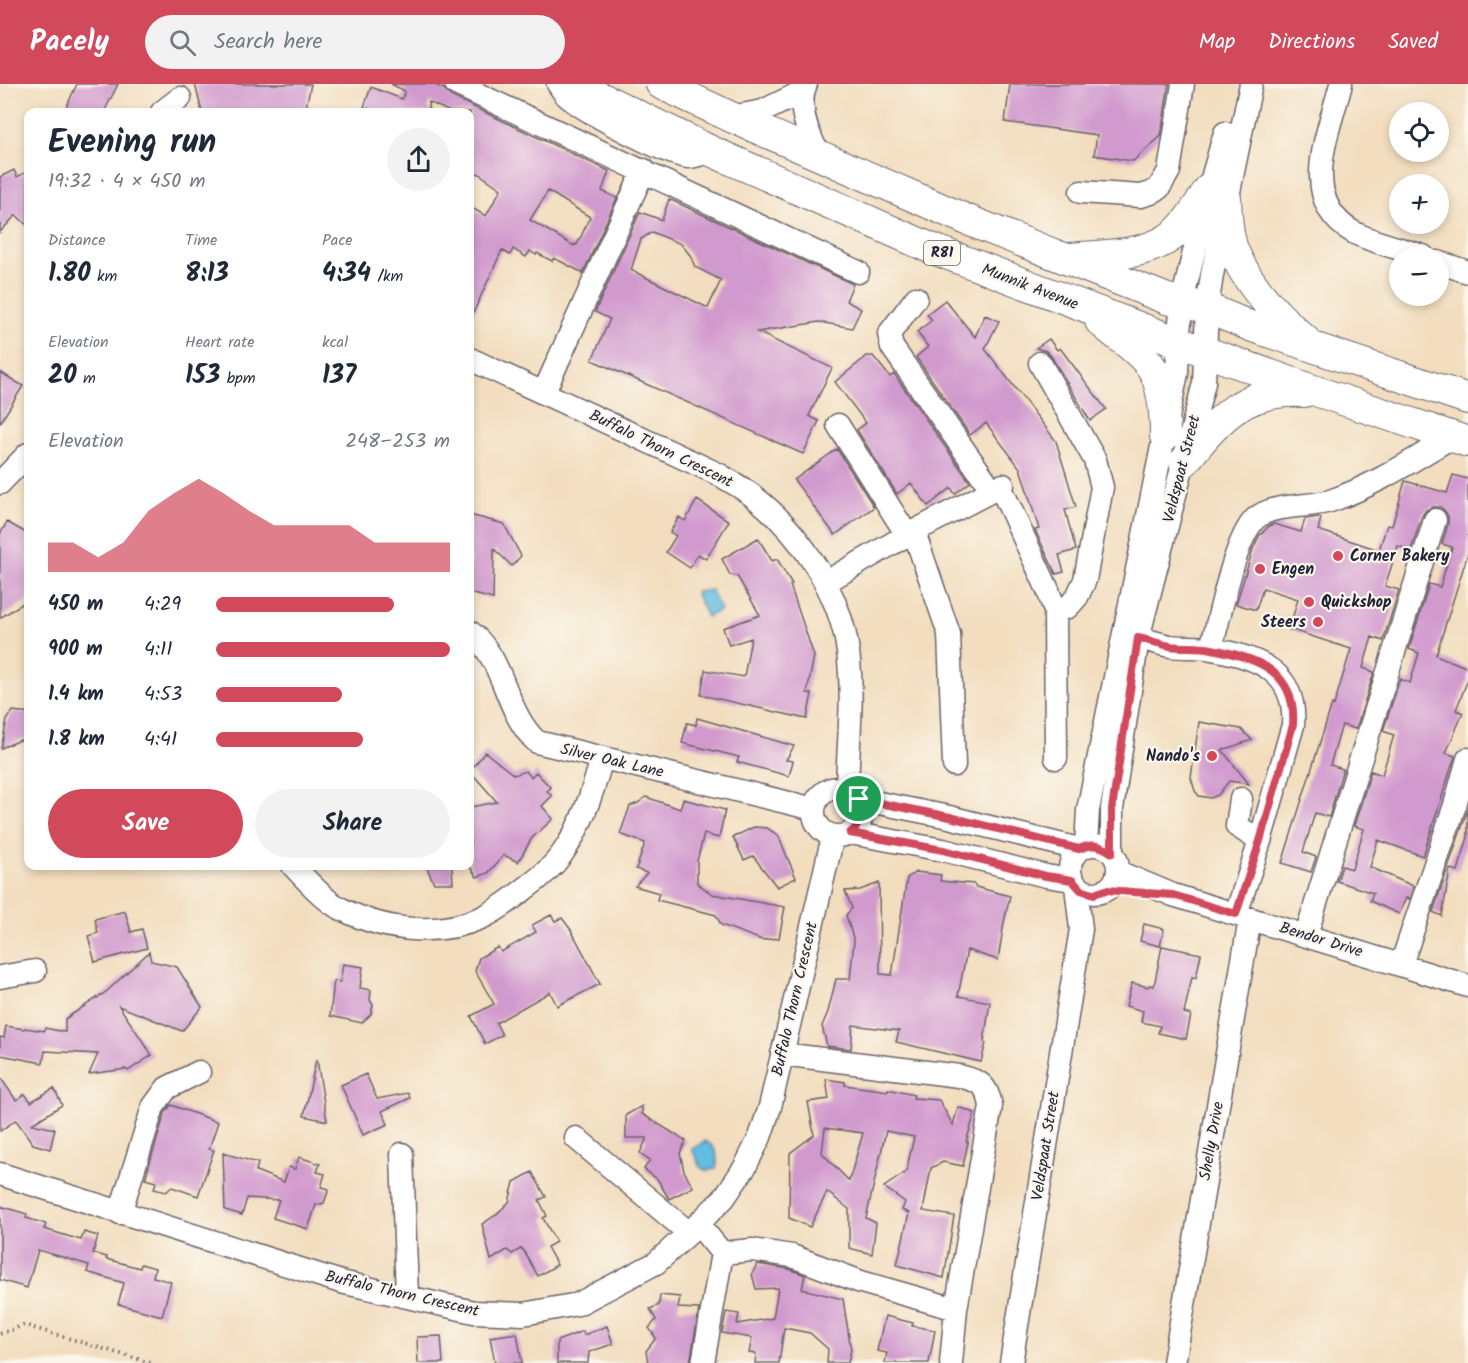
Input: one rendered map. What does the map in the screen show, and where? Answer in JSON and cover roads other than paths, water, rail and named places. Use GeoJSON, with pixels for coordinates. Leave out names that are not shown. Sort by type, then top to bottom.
{"type":"FeatureCollection","features":[{"type":"Feature","properties":{"kind":"main road","name":"Munnik Avenue"},"geometry":{"type":"LineString","coordinates":[[573,84],[711,151],[928,247],[1178,342],[1460,440]]}},
{"type":"Feature","properties":{"kind":"main road","name":"R81"},"geometry":{"type":"LineString","coordinates":[[661,84],[965,219],[1167,299],[1195,305],[1250,327],[1468,399]]}},
{"type":"Feature","properties":{"kind":"main road"},"geometry":{"type":"LineString","coordinates":[[1067,259],[1138,252],[1163,242],[1218,194],[1234,249],[1254,286],[1284,322],[1315,348]]}},
{"type":"Feature","properties":{"kind":"main road"},"geometry":{"type":"LineString","coordinates":[[1087,308],[1153,369],[1163,400],[1165,436]]}},
{"type":"Feature","properties":{"kind":"main road"},"geometry":{"type":"LineString","coordinates":[[1184,462],[1219,420],[1259,396],[1288,391],[1319,392]]}},
{"type":"Feature","properties":{"kind":"street"},"geometry":{"type":"LineString","coordinates":[[456,84],[858,272]]}},
{"type":"Feature","properties":{"kind":"street"},"geometry":{"type":"LineString","coordinates":[[558,84],[566,95],[592,112],[617,127],[672,153],[690,157],[711,151]]}},
{"type":"Feature","properties":{"kind":"street"},"geometry":{"type":"LineString","coordinates":[[1081,192],[1141,196],[1159,188],[1169,171],[1184,84]]}},
{"type":"Feature","properties":{"kind":"street","name":"Veldspaat Street"},"geometry":{"type":"LineString","coordinates":[[1082,848],[1090,798],[1177,373],[1178,342],[1195,305],[1218,194],[1227,127],[1236,84]]}},
{"type":"Feature","properties":{"kind":"street","name":"Veldspaat Street"},"geometry":{"type":"LineString","coordinates":[[1218,194],[1251,84]]}},
{"type":"Feature","properties":{"kind":"street"},"geometry":{"type":"LineString","coordinates":[[1341,84],[1320,165],[1323,195],[1334,218],[1354,232],[1394,246]]}},
{"type":"Feature","properties":{"kind":"street"},"geometry":{"type":"LineString","coordinates":[[731,117],[763,111],[804,88],[805,119],[811,140],[819,155]]}},
{"type":"Feature","properties":{"kind":"street"},"geometry":{"type":"LineString","coordinates":[[167,108],[180,98]]}},
{"type":"Feature","properties":{"kind":"street"},"geometry":{"type":"LineString","coordinates":[[544,392],[644,170]]}},
{"type":"Feature","properties":{"kind":"street"},"geometry":{"type":"LineString","coordinates":[[1449,266],[1468,272]]}},
{"type":"Feature","properties":{"kind":"street"},"geometry":{"type":"LineString","coordinates":[[916,298],[889,334],[892,347],[1000,486],[1048,590],[1055,611],[1056,758]]}},
{"type":"Feature","properties":{"kind":"street","name":"Veldspaat Street"},"geometry":{"type":"LineString","coordinates":[[1081,929],[1109,877],[1112,809],[1138,638],[1204,383],[1207,352],[1195,305]]}},
{"type":"Feature","properties":{"kind":"street","name":"Buffalo Thorn Crescent"},"geometry":{"type":"LineString","coordinates":[[474,360],[718,474],[753,495],[779,519],[826,582],[842,618],[848,652],[853,794]]}},
{"type":"Feature","properties":{"kind":"street"},"geometry":{"type":"LineString","coordinates":[[1040,363],[1095,460],[1102,487],[1085,580],[1077,597],[1068,607],[1055,611]]}},
{"type":"Feature","properties":{"kind":"street"},"geometry":{"type":"LineString","coordinates":[[838,425],[910,533],[949,634],[954,765]]}},
{"type":"Feature","properties":{"kind":"street"},"geometry":{"type":"LineString","coordinates":[[1211,648],[1238,547],[1254,520],[1271,511],[1328,502],[1460,440]]}},
{"type":"Feature","properties":{"kind":"street"},"geometry":{"type":"LineString","coordinates":[[0,483],[24,458]]}},
{"type":"Feature","properties":{"kind":"street"},"geometry":{"type":"LineString","coordinates":[[826,582],[910,533],[1000,486]]}},
{"type":"Feature","properties":{"kind":"street"},"geometry":{"type":"LineString","coordinates":[[1306,935],[1435,520]]}},
{"type":"Feature","properties":{"kind":"street","name":"Silver Oak Lane"},"geometry":{"type":"LineString","coordinates":[[474,636],[484,645],[497,666],[521,725],[532,737],[545,745],[814,809]]}},
{"type":"Feature","properties":{"kind":"street","name":"Shelly Drive"},"geometry":{"type":"LineString","coordinates":[[1138,638],[1171,646],[1211,648],[1259,662],[1277,674],[1290,690],[1294,708],[1293,725],[1260,841],[1243,917],[1174,1363]]}},
{"type":"Feature","properties":{"kind":"street"},"geometry":{"type":"LineString","coordinates":[[297,870],[334,905],[388,927],[421,929],[454,927],[482,918],[513,899],[549,870],[564,852],[591,798],[602,758]]}},
{"type":"Feature","properties":{"kind":"street"},"geometry":{"type":"LineString","coordinates":[[1401,964],[1452,815],[1468,759]]}},
{"type":"Feature","properties":{"kind":"street"},"geometry":{"type":"LineString","coordinates":[[840,788],[853,794],[1082,848],[1095,845],[1104,847],[1109,877],[1087,892],[1074,883],[943,850],[821,829],[814,816],[814,809],[816,802],[826,791],[840,788]]}},
{"type":"Feature","properties":{"kind":"street"},"geometry":{"type":"LineString","coordinates":[[842,834],[856,828],[862,814],[853,794]]}},
{"type":"Feature","properties":{"kind":"street"},"geometry":{"type":"LineString","coordinates":[[1241,800],[1237,826],[1260,841]]}},
{"type":"Feature","properties":{"kind":"street","name":"Buffalo Thorn Crescent"},"geometry":{"type":"LineString","coordinates":[[0,1174],[341,1282],[474,1312],[523,1314],[578,1304],[656,1263],[724,1198],[745,1167],[760,1137],[770,1107],[782,1054],[842,834]]}},
{"type":"Feature","properties":{"kind":"street"},"geometry":{"type":"LineString","coordinates":[[1074,883],[1070,863],[1082,848]]}},
{"type":"Feature","properties":{"kind":"street","name":"Bendor Drive"},"geometry":{"type":"LineString","coordinates":[[1109,877],[1468,986]]}},
{"type":"Feature","properties":{"kind":"street","name":"Veldspaat Street"},"geometry":{"type":"LineString","coordinates":[[1011,1363],[1081,929],[1074,883]]}},
{"type":"Feature","properties":{"kind":"street"},"geometry":{"type":"LineString","coordinates":[[0,976],[34,970]]}},
{"type":"Feature","properties":{"kind":"street"},"geometry":{"type":"LineString","coordinates":[[782,1054],[975,1079],[984,1086],[989,1095],[991,1106],[956,1309],[951,1363]]}},
{"type":"Feature","properties":{"kind":"street"},"geometry":{"type":"LineString","coordinates":[[120,1213],[153,1107],[167,1088],[199,1072]]}},
{"type":"Feature","properties":{"kind":"street"},"geometry":{"type":"LineString","coordinates":[[576,1138],[722,1252],[752,1250],[792,1256],[861,1282],[956,1309]]}},
{"type":"Feature","properties":{"kind":"street"},"geometry":{"type":"LineString","coordinates":[[402,1154],[406,1296]]}},
{"type":"Feature","properties":{"kind":"street"},"geometry":{"type":"LineString","coordinates":[[704,1363],[722,1252]]}},
{"type":"Feature","properties":{"kind":"water"},"geometry":{"type":"Polygon","coordinates":[[[711,590],[721,610],[707,617],[695,592],[711,590]]]}},
{"type":"Feature","properties":{"kind":"water"},"geometry":{"type":"Polygon","coordinates":[[[705,1141],[712,1146],[717,1156],[716,1168],[708,1171],[701,1168],[692,1149],[705,1141]]]}},
{"type":"Feature","properties":{"kind":"place","name":"Corner Bakery"},"geometry":{"type":"Point","coordinates":[1338,556]}},
{"type":"Feature","properties":{"kind":"place","name":"Engen"},"geometry":{"type":"Point","coordinates":[1260,569]}},
{"type":"Feature","properties":{"kind":"place","name":"Quickshop"},"geometry":{"type":"Point","coordinates":[1309,602]}},
{"type":"Feature","properties":{"kind":"place","name":"Steers"},"geometry":{"type":"Point","coordinates":[1318,622]}},
{"type":"Feature","properties":{"kind":"place","name":"Nando's"},"geometry":{"type":"Point","coordinates":[1212,756]}}]}
